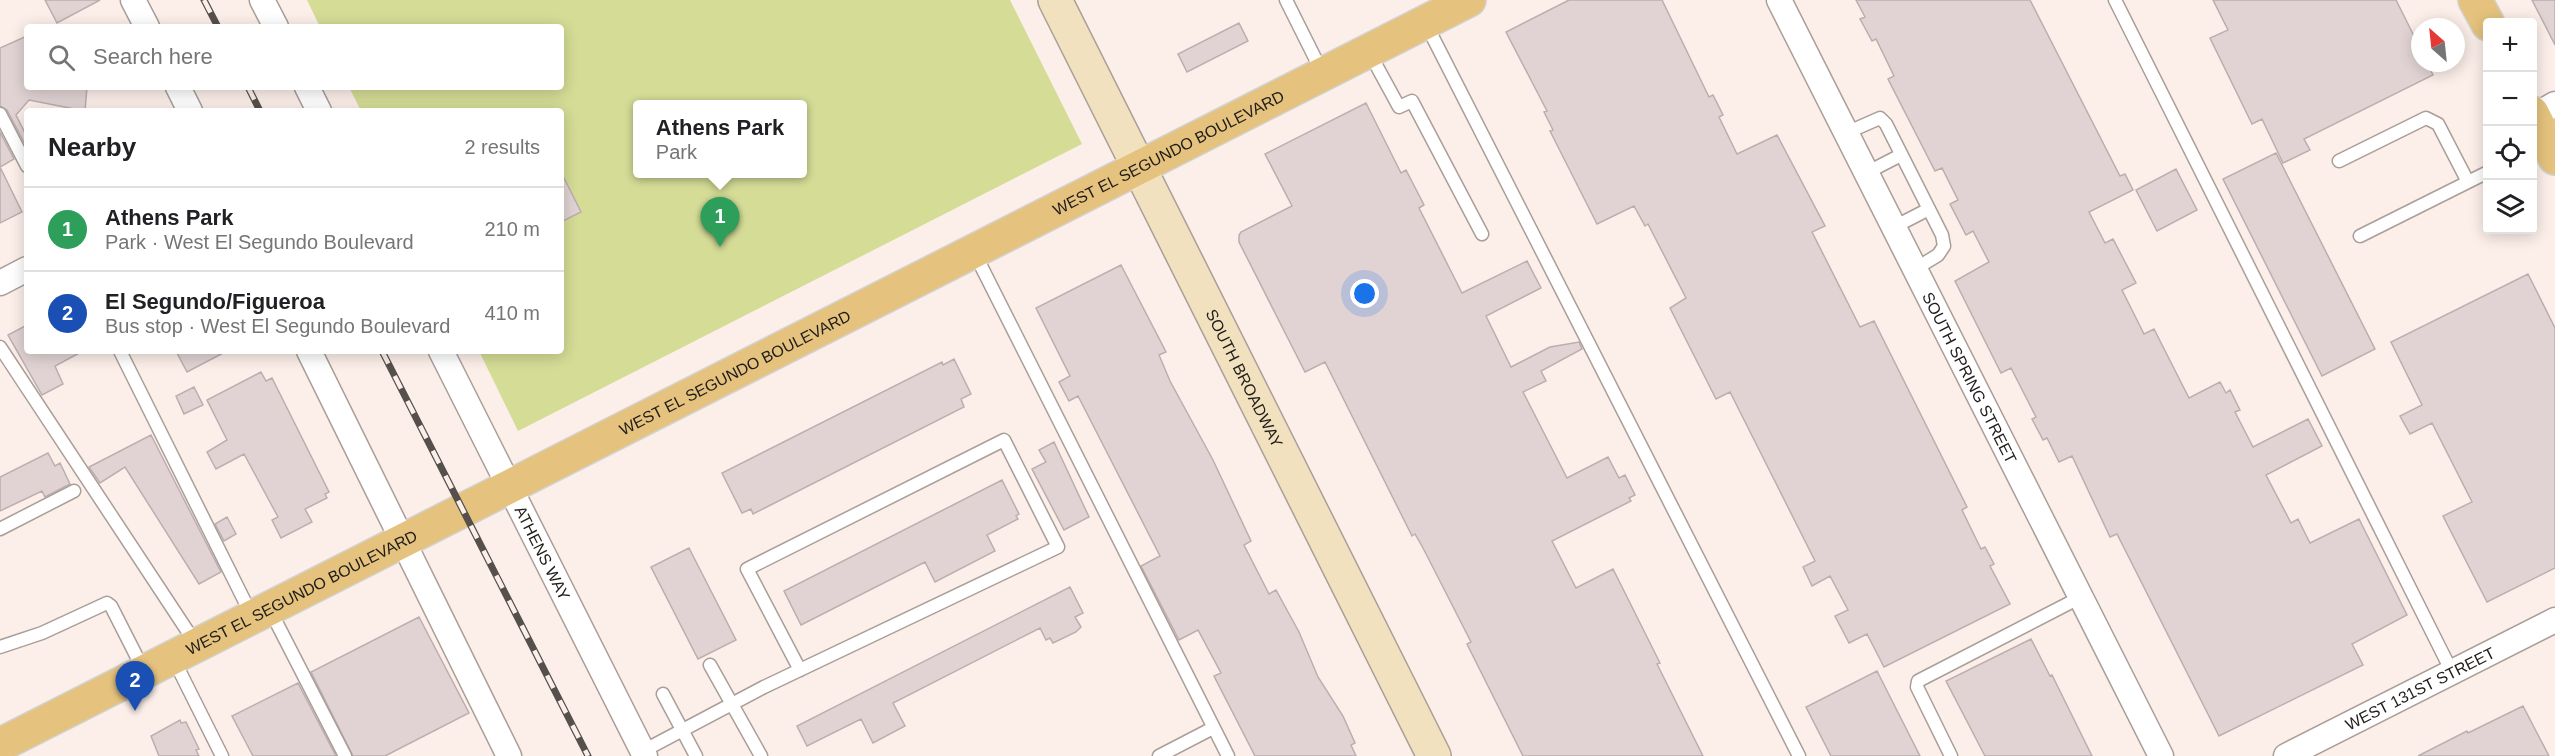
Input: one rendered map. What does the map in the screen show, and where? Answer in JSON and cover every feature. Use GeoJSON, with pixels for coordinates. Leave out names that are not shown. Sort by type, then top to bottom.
{"type":"FeatureCollection","features":[{"type":"Feature","properties":{"kind":"main road","name":"SOUTH BROADWAY"},"geometry":{"type":"LineString","coordinates":[[1055,0],[1434,756]]}},
{"type":"Feature","properties":{"kind":"main road","name":"WEST EL SEGUNDO BOULEVARD"},"geometry":{"type":"LineString","coordinates":[[0,745],[1469,0]]}},
{"type":"Feature","properties":{"kind":"main road"},"geometry":{"type":"LineString","coordinates":[[2475,0],[2484,18]]}},
{"type":"Feature","properties":{"kind":"main road"},"geometry":{"type":"LineString","coordinates":[[0,745],[7,756]]}},
{"type":"Feature","properties":{"kind":"street"},"geometry":{"type":"LineString","coordinates":[[133,0],[145,24]]}},
{"type":"Feature","properties":{"kind":"street"},"geometry":{"type":"LineString","coordinates":[[262,0],[274,24]]}},
{"type":"Feature","properties":{"kind":"street","name":"SOUTH SPRING STREET"},"geometry":{"type":"LineString","coordinates":[[1779,0],[2161,756]]}},
{"type":"Feature","properties":{"kind":"street"},"geometry":{"type":"LineString","coordinates":[[180,90],[188,108]]}},
{"type":"Feature","properties":{"kind":"street"},"geometry":{"type":"LineString","coordinates":[[308,90],[318,108]]}},
{"type":"Feature","properties":{"kind":"street"},"geometry":{"type":"LineString","coordinates":[[0,283],[24,271]]}},
{"type":"Feature","properties":{"kind":"street"},"geometry":{"type":"LineString","coordinates":[[310,354],[509,756]]}},
{"type":"Feature","properties":{"kind":"street","name":"ATHENS WAY"},"geometry":{"type":"LineString","coordinates":[[443,354],[644,753]]}},
{"type":"Feature","properties":{"kind":"street","name":"WEST 131ST STREET"},"geometry":{"type":"LineString","coordinates":[[2286,756],[2555,620]]}},
{"type":"Feature","properties":{"kind":"lane"},"geometry":{"type":"LineString","coordinates":[[1286,0],[1323,75]]}},
{"type":"Feature","properties":{"kind":"lane"},"geometry":{"type":"LineString","coordinates":[[2115,0],[2452,672]]}},
{"type":"Feature","properties":{"kind":"lane"},"geometry":{"type":"LineString","coordinates":[[1425,22],[1799,756]]}},
{"type":"Feature","properties":{"kind":"lane"},"geometry":{"type":"LineString","coordinates":[[1369,51],[1400,107],[1412,101],[1482,234]]}},
{"type":"Feature","properties":{"kind":"lane"},"geometry":{"type":"LineString","coordinates":[[0,114],[24,160]]}},
{"type":"Feature","properties":{"kind":"lane"},"geometry":{"type":"LineString","coordinates":[[1846,133],[1880,118],[1886,124],[1942,235],[1944,246],[1938,255],[1915,269]]}},
{"type":"Feature","properties":{"kind":"lane"},"geometry":{"type":"LineString","coordinates":[[2339,161],[2426,118],[2438,124],[2468,182]]}},
{"type":"Feature","properties":{"kind":"lane"},"geometry":{"type":"LineString","coordinates":[[1866,172],[1901,155]]}},
{"type":"Feature","properties":{"kind":"lane"},"geometry":{"type":"LineString","coordinates":[[2360,236],[2483,174]]}},
{"type":"Feature","properties":{"kind":"lane"},"geometry":{"type":"LineString","coordinates":[[1894,227],[1929,209]]}},
{"type":"Feature","properties":{"kind":"lane"},"geometry":{"type":"LineString","coordinates":[[973,251],[1228,756]]}},
{"type":"Feature","properties":{"kind":"lane"},"geometry":{"type":"LineString","coordinates":[[0,347],[185,652],[222,756]]}},
{"type":"Feature","properties":{"kind":"lane"},"geometry":{"type":"LineString","coordinates":[[122,354],[261,613],[345,756]]}},
{"type":"Feature","properties":{"kind":"lane"},"geometry":{"type":"LineString","coordinates":[[644,753],[682,730],[800,670],[1058,547],[1004,440],[747,569],[800,670]]}},
{"type":"Feature","properties":{"kind":"lane"},"geometry":{"type":"LineString","coordinates":[[0,529],[74,491]]}},
{"type":"Feature","properties":{"kind":"lane"},"geometry":{"type":"LineString","coordinates":[[1951,756],[1917,687],[1918,681],[2081,597]]}},
{"type":"Feature","properties":{"kind":"lane"},"geometry":{"type":"LineString","coordinates":[[0,647],[42,633],[107,603],[111,606],[144,672]]}},
{"type":"Feature","properties":{"kind":"lane"},"geometry":{"type":"LineString","coordinates":[[710,665],[761,756]]}},
{"type":"Feature","properties":{"kind":"lane"},"geometry":{"type":"LineString","coordinates":[[663,694],[696,756]]}},
{"type":"Feature","properties":{"kind":"lane"},"geometry":{"type":"LineString","coordinates":[[1159,756],[1213,728]]}},
{"type":"Feature","properties":{"kind":"green space"},"geometry":{"type":"Polygon","coordinates":[[[307,0],[1010,0],[1082,144],[518,431],[480,354],[564,354],[564,108],[360,108],[350,90],[564,90],[564,24],[319,24],[307,0]]]}},
{"type":"Feature","properties":{"kind":"building"},"geometry":{"type":"Polygon","coordinates":[[[45,0],[100,0],[57,23],[45,0]]]}},
{"type":"Feature","properties":{"kind":"building"},"geometry":{"type":"Polygon","coordinates":[[[1569,0],[1662,0],[1709,97],[1713,95],[1723,115],[1719,117],[1737,154],[1777,135],[1825,226],[1812,232],[1860,327],[1874,321],[1967,507],[1962,510],[1981,549],[1985,547],[1994,564],[1990,566],[2010,604],[1884,667],[1867,634],[1849,643],[1835,616],[1848,610],[1830,576],[1812,586],[1803,567],[1815,561],[1730,392],[1716,399],[1670,308],[1686,298],[1648,224],[1645,226],[1634,206],[1597,224],[1550,131],[1553,130],[1544,112],[1547,111],[1506,32],[1569,0]]]}},
{"type":"Feature","properties":{"kind":"building"},"geometry":{"type":"Polygon","coordinates":[[[1856,0],[2030,0],[2120,176],[2125,174],[2133,190],[2089,212],[2105,243],[2113,239],[2136,283],[2122,290],[2144,334],[2154,329],[2189,398],[2220,382],[2226,393],[2230,390],[2240,410],[2235,412],[2253,447],[2308,419],[2322,446],[2266,475],[2291,523],[2298,519],[2310,543],[2359,519],[2407,615],[2352,644],[2363,665],[2219,736],[2117,534],[2110,537],[2072,456],[2059,462],[2047,438],[2043,440],[2032,419],[2036,417],[2011,368],[2001,373],[1955,281],[1989,262],[1973,231],[1966,235],[1950,204],[1958,200],[1942,168],[1935,171],[1888,79],[1894,76],[1876,39],[1872,41],[1860,19],[1865,17],[1856,0]]]}},
{"type":"Feature","properties":{"kind":"building"},"geometry":{"type":"Polygon","coordinates":[[[2213,0],[2396,0],[2411,30],[2411,72],[2432,72],[2433,75],[2304,139],[2310,150],[2283,163],[2262,119],[2252,124],[2210,38],[2228,30],[2213,0]]]}},
{"type":"Feature","properties":{"kind":"building"},"geometry":{"type":"Polygon","coordinates":[[[2532,0],[2555,0],[2555,45],[2532,0]]]}},
{"type":"Feature","properties":{"kind":"building"},"geometry":{"type":"Polygon","coordinates":[[[1239,23],[1248,41],[1187,72],[1178,54],[1239,23]]]}},
{"type":"Feature","properties":{"kind":"building"},"geometry":{"type":"Polygon","coordinates":[[[24,37],[24,90],[87,90],[85,108],[70,108],[29,100],[16,115],[24,131],[24,142],[7,110],[0,106],[0,48],[24,37]]]}},
{"type":"Feature","properties":{"kind":"building"},"geometry":{"type":"Polygon","coordinates":[[[1366,103],[1401,173],[1406,170],[1424,205],[1419,208],[1462,293],[1527,261],[1541,288],[1486,316],[1511,367],[1550,347],[1579,342],[1582,349],[1541,371],[1546,381],[1523,392],[1567,478],[1608,457],[1619,478],[1625,475],[1635,495],[1629,498],[1631,501],[1552,541],[1576,588],[1613,569],[1703,756],[1523,756],[1467,644],[1471,642],[1423,548],[1415,534],[1412,536],[1325,362],[1305,372],[1239,242],[1239,235],[1292,206],[1265,154],[1366,103]]]}},
{"type":"Feature","properties":{"kind":"building"},"geometry":{"type":"Polygon","coordinates":[[[0,132],[14,159],[0,167],[0,132]]]}},
{"type":"Feature","properties":{"kind":"building"},"geometry":{"type":"Polygon","coordinates":[[[2276,153],[2375,349],[2322,376],[2223,179],[2276,153]]]}},
{"type":"Feature","properties":{"kind":"building"},"geometry":{"type":"Polygon","coordinates":[[[0,167],[22,212],[0,223],[0,167]]]}},
{"type":"Feature","properties":{"kind":"building"},"geometry":{"type":"Polygon","coordinates":[[[2176,169],[2197,210],[2157,231],[2136,190],[2176,169]]]}},
{"type":"Feature","properties":{"kind":"building"},"geometry":{"type":"Polygon","coordinates":[[[564,178],[581,212],[564,220],[564,178]]]}},
{"type":"Feature","properties":{"kind":"building"},"geometry":{"type":"Polygon","coordinates":[[[1121,265],[1166,352],[1159,355],[1170,381],[1213,460],[1251,541],[1244,545],[1269,594],[1276,590],[1299,632],[1318,677],[1343,716],[1355,743],[1351,745],[1356,756],[1255,756],[1214,676],[1221,673],[1198,630],[1179,640],[1141,566],[1160,556],[1078,396],[1069,401],[1059,382],[1070,376],[1036,308],[1121,265]]]}},
{"type":"Feature","properties":{"kind":"building"},"geometry":{"type":"Polygon","coordinates":[[[2528,274],[2555,328],[2555,568],[2487,602],[2443,516],[2472,502],[2432,423],[2410,434],[2400,416],[2422,405],[2391,342],[2528,274]]]}},
{"type":"Feature","properties":{"kind":"building"},"geometry":{"type":"Polygon","coordinates":[[[24,327],[24,354],[77,354],[55,366],[63,384],[42,395],[8,335],[24,327]]]}},
{"type":"Feature","properties":{"kind":"building"},"geometry":{"type":"Polygon","coordinates":[[[178,354],[221,354],[187,372],[178,354]]]}},
{"type":"Feature","properties":{"kind":"building"},"geometry":{"type":"Polygon","coordinates":[[[954,359],[971,394],[961,399],[964,407],[753,514],[751,509],[742,513],[722,473],[942,362],[943,365],[954,359]]]}},
{"type":"Feature","properties":{"kind":"building"},"geometry":{"type":"Polygon","coordinates":[[[261,372],[266,381],[272,378],[329,492],[325,494],[327,498],[305,509],[312,522],[281,538],[272,520],[278,517],[244,454],[216,469],[207,452],[227,440],[207,400],[261,372]]]}},
{"type":"Feature","properties":{"kind":"building"},"geometry":{"type":"Polygon","coordinates":[[[194,387],[203,405],[184,414],[176,396],[194,387]]]}},
{"type":"Feature","properties":{"kind":"building"},"geometry":{"type":"Polygon","coordinates":[[[151,435],[221,572],[199,584],[125,467],[100,483],[89,467],[151,435]]]}},
{"type":"Feature","properties":{"kind":"building"},"geometry":{"type":"Polygon","coordinates":[[[1054,442],[1089,517],[1064,530],[1032,469],[1046,462],[1039,450],[1054,442]]]}},
{"type":"Feature","properties":{"kind":"building"},"geometry":{"type":"Polygon","coordinates":[[[48,453],[55,466],[60,463],[70,484],[45,497],[42,491],[0,511],[0,477],[48,453]]]}},
{"type":"Feature","properties":{"kind":"building"},"geometry":{"type":"Polygon","coordinates":[[[1002,480],[1019,514],[1016,516],[1018,519],[987,535],[995,551],[935,582],[925,562],[801,625],[784,591],[1002,480]]]}},
{"type":"Feature","properties":{"kind":"building"},"geometry":{"type":"Polygon","coordinates":[[[227,517],[236,534],[224,541],[215,524],[227,517]]]}},
{"type":"Feature","properties":{"kind":"building"},"geometry":{"type":"Polygon","coordinates":[[[689,548],[736,640],[698,659],[651,567],[689,548]]]}},
{"type":"Feature","properties":{"kind":"building"},"geometry":{"type":"Polygon","coordinates":[[[1070,587],[1083,613],[1075,617],[1081,627],[1076,632],[1053,643],[1050,638],[1046,640],[1040,628],[893,703],[905,726],[873,743],[861,719],[807,746],[797,726],[1070,587]]]}},
{"type":"Feature","properties":{"kind":"building"},"geometry":{"type":"Polygon","coordinates":[[[419,617],[469,713],[385,756],[353,756],[311,672],[419,617]]]}},
{"type":"Feature","properties":{"kind":"building"},"geometry":{"type":"Polygon","coordinates":[[[2031,639],[2050,676],[2052,675],[2092,756],[1985,756],[1946,681],[2031,639]]]}},
{"type":"Feature","properties":{"kind":"building"},"geometry":{"type":"Polygon","coordinates":[[[1877,671],[1920,756],[1831,756],[1806,707],[1877,671]]]}},
{"type":"Feature","properties":{"kind":"building"},"geometry":{"type":"Polygon","coordinates":[[[298,683],[336,756],[253,756],[232,716],[298,683]]]}},
{"type":"Feature","properties":{"kind":"building"},"geometry":{"type":"Polygon","coordinates":[[[2523,706],[2549,756],[2418,756],[2467,731],[2468,733],[2523,706]]]}},
{"type":"Feature","properties":{"kind":"building"},"geometry":{"type":"Polygon","coordinates":[[[180,720],[181,723],[186,722],[199,749],[196,750],[199,756],[159,756],[151,736],[180,720]]]}},
{"type":"Feature","properties":{"kind":"railway"},"geometry":{"type":"LineString","coordinates":[[204,0],[216,24]]}},
{"type":"Feature","properties":{"kind":"railway"},"geometry":{"type":"LineString","coordinates":[[250,90],[258,108]]}},
{"type":"Feature","properties":{"kind":"railway"},"geometry":{"type":"LineString","coordinates":[[384,354],[588,756]]}},
{"type":"Feature","properties":{"kind":"place","name":"Athens Park"},"geometry":{"type":"Point","coordinates":[720,247]}},
{"type":"Feature","properties":{"kind":"place","name":"El Segundo/Figueroa"},"geometry":{"type":"Point","coordinates":[135,711]}}]}
